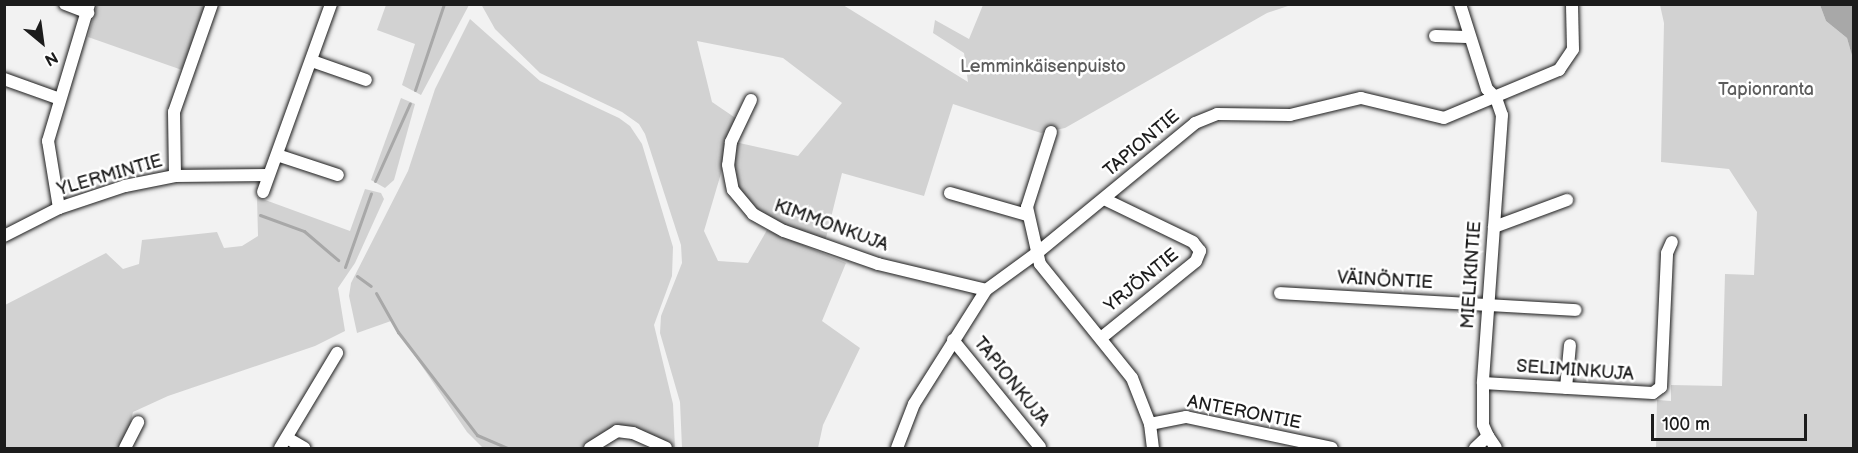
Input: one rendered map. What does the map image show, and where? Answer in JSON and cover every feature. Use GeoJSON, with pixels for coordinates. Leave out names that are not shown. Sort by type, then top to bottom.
{"type":"FeatureCollection","features":[{"type":"Feature","properties":{"kind":"street"},"geometry":{"type":"LineString","coordinates":[[59,208],[48,147],[60,99],[89,9],[65,4]]}},
{"type":"Feature","properties":{"kind":"street"},"geometry":{"type":"LineString","coordinates":[[175,176],[174,112],[212,4]]}},
{"type":"Feature","properties":{"kind":"street"},"geometry":{"type":"LineString","coordinates":[[263,192],[267,175],[277,156],[331,4]]}},
{"type":"Feature","properties":{"kind":"street"},"geometry":{"type":"LineString","coordinates":[[1460,4],[1468,37],[1487,89],[1496,98]]}},
{"type":"Feature","properties":{"kind":"street","name":"TAPIONTIE"},"geometry":{"type":"LineString","coordinates":[[897,448],[914,404],[986,290],[1037,253],[1205,117],[1290,115],[1361,98],[1443,118],[1543,78],[1567,63],[1573,49],[1572,4]]}},
{"type":"Feature","properties":{"kind":"street"},"geometry":{"type":"LineString","coordinates":[[1435,36],[1468,37]]}},
{"type":"Feature","properties":{"kind":"street"},"geometry":{"type":"LineString","coordinates":[[312,61],[366,80]]}},
{"type":"Feature","properties":{"kind":"street"},"geometry":{"type":"LineString","coordinates":[[4,79],[60,99]]}},
{"type":"Feature","properties":{"kind":"street","name":"MIELIKINTIE"},"geometry":{"type":"LineString","coordinates":[[1488,436],[1484,425],[1483,383],[1502,115],[1496,98]]}},
{"type":"Feature","properties":{"kind":"street","name":"KIMMONKUJA"},"geometry":{"type":"LineString","coordinates":[[751,100],[731,142],[728,165],[733,190],[753,214],[784,231],[878,264],[986,290]]}},
{"type":"Feature","properties":{"kind":"street"},"geometry":{"type":"LineString","coordinates":[[1051,132],[1027,215],[1040,264],[1132,378],[1150,424],[1153,448]]}},
{"type":"Feature","properties":{"kind":"street"},"geometry":{"type":"LineString","coordinates":[[277,156],[338,175]]}},
{"type":"Feature","properties":{"kind":"street","name":"YLERMINTIE"},"geometry":{"type":"LineString","coordinates":[[4,236],[59,208],[125,186],[175,176],[267,175]]}},
{"type":"Feature","properties":{"kind":"street"},"geometry":{"type":"LineString","coordinates":[[950,193],[1027,215]]}},
{"type":"Feature","properties":{"kind":"street","name":"YRJÖNTIE"},"geometry":{"type":"LineString","coordinates":[[1101,338],[1196,261],[1200,251],[1193,242],[1104,199]]}},
{"type":"Feature","properties":{"kind":"street"},"geometry":{"type":"LineString","coordinates":[[1494,227],[1567,201]]}},
{"type":"Feature","properties":{"kind":"street","name":"SELIMINKUJA"},"geometry":{"type":"LineString","coordinates":[[1483,383],[1653,393],[1661,387],[1666,254],[1672,242]]}},
{"type":"Feature","properties":{"kind":"street","name":"VÄINÖNTIE"},"geometry":{"type":"LineString","coordinates":[[1280,293],[1576,310]]}},
{"type":"Feature","properties":{"kind":"street","name":"TAPIONKUJA"},"geometry":{"type":"LineString","coordinates":[[954,340],[1040,447]]}},
{"type":"Feature","properties":{"kind":"street"},"geometry":{"type":"LineString","coordinates":[[1566,388],[1570,345]]}},
{"type":"Feature","properties":{"kind":"street"},"geometry":{"type":"LineString","coordinates":[[304,448],[283,443],[337,353]]}},
{"type":"Feature","properties":{"kind":"street","name":"ANTERONTIE"},"geometry":{"type":"LineString","coordinates":[[1150,424],[1186,417],[1332,448]]}},
{"type":"Feature","properties":{"kind":"street"},"geometry":{"type":"LineString","coordinates":[[125,448],[138,422]]}},
{"type":"Feature","properties":{"kind":"street"},"geometry":{"type":"LineString","coordinates":[[590,448],[617,431],[633,432],[666,448]]}},
{"type":"Feature","properties":{"kind":"street"},"geometry":{"type":"LineString","coordinates":[[1475,448],[1488,436],[1496,448]]}},
{"type":"Feature","properties":{"kind":"green space"},"geometry":{"type":"Polygon","coordinates":[[[97,4],[205,5],[182,70],[88,37],[97,4]]]}},
{"type":"Feature","properties":{"kind":"green space","name":"Lemminkäisenpuisto"},"geometry":{"type":"Polygon","coordinates":[[[481,4],[843,5],[968,82],[964,53],[933,33],[935,20],[969,39],[983,5],[1291,5],[1267,13],[1065,128],[1041,133],[953,104],[924,196],[842,173],[825,242],[770,220],[746,203],[733,181],[735,142],[798,156],[842,103],[783,58],[697,41],[712,102],[737,119],[704,231],[718,261],[748,263],[767,230],[846,263],[822,321],[860,348],[823,425],[818,448],[682,448],[680,402],[660,333],[661,316],[682,263],[681,245],[645,134],[639,124],[622,112],[540,73],[495,29],[481,4]]]}},
{"type":"Feature","properties":{"kind":"green space"},"geometry":{"type":"Polygon","coordinates":[[[386,5],[469,5],[421,95],[402,85],[415,44],[377,30],[386,5]]]}},
{"type":"Feature","properties":{"kind":"green space","name":"Tapionranta"},"geometry":{"type":"Polygon","coordinates":[[[1660,5],[1820,5],[1826,21],[1847,38],[1853,59],[1853,448],[1656,448],[1657,400],[1671,401],[1671,385],[1722,386],[1725,274],[1754,275],[1757,212],[1729,169],[1661,162],[1664,23],[1660,5]]]}},
{"type":"Feature","properties":{"kind":"green space"},"geometry":{"type":"Polygon","coordinates":[[[470,19],[540,81],[619,118],[630,126],[642,144],[673,247],[672,276],[654,325],[673,404],[675,448],[631,427],[584,448],[483,448],[467,432],[391,321],[357,333],[349,296],[351,283],[408,171],[435,89],[470,19]]]}},
{"type":"Feature","properties":{"kind":"green space"},"geometry":{"type":"Polygon","coordinates":[[[401,98],[415,104],[394,180],[385,188],[371,180],[401,98]]]}},
{"type":"Feature","properties":{"kind":"green space"},"geometry":{"type":"Polygon","coordinates":[[[365,189],[381,193],[384,199],[355,263],[338,288],[345,331],[315,346],[168,396],[133,412],[125,448],[5,448],[5,305],[106,253],[123,269],[139,264],[142,240],[217,232],[224,248],[242,246],[258,236],[257,197],[350,231],[365,189]]]}},
{"type":"Feature","properties":{"kind":"shaded area"},"geometry":{"type":"Polygon","coordinates":[[[1820,5],[1853,5],[1853,59],[1847,38],[1826,21],[1820,5]]]}},
{"type":"Feature","properties":{"kind":"waterway"},"geometry":{"type":"LineString","coordinates":[[415,90],[444,4]]}},
{"type":"Feature","properties":{"kind":"waterway"},"geometry":{"type":"LineString","coordinates":[[375,181],[410,103]]}},
{"type":"Feature","properties":{"kind":"waterway"},"geometry":{"type":"LineString","coordinates":[[345,267],[371,193]]}},
{"type":"Feature","properties":{"kind":"waterway"},"geometry":{"type":"LineString","coordinates":[[260,215],[304,231],[338,260]]}},
{"type":"Feature","properties":{"kind":"waterway"},"geometry":{"type":"LineString","coordinates":[[357,276],[371,286]]}},
{"type":"Feature","properties":{"kind":"waterway"},"geometry":{"type":"LineString","coordinates":[[376,293],[398,332],[477,435],[508,448]]}}]}
